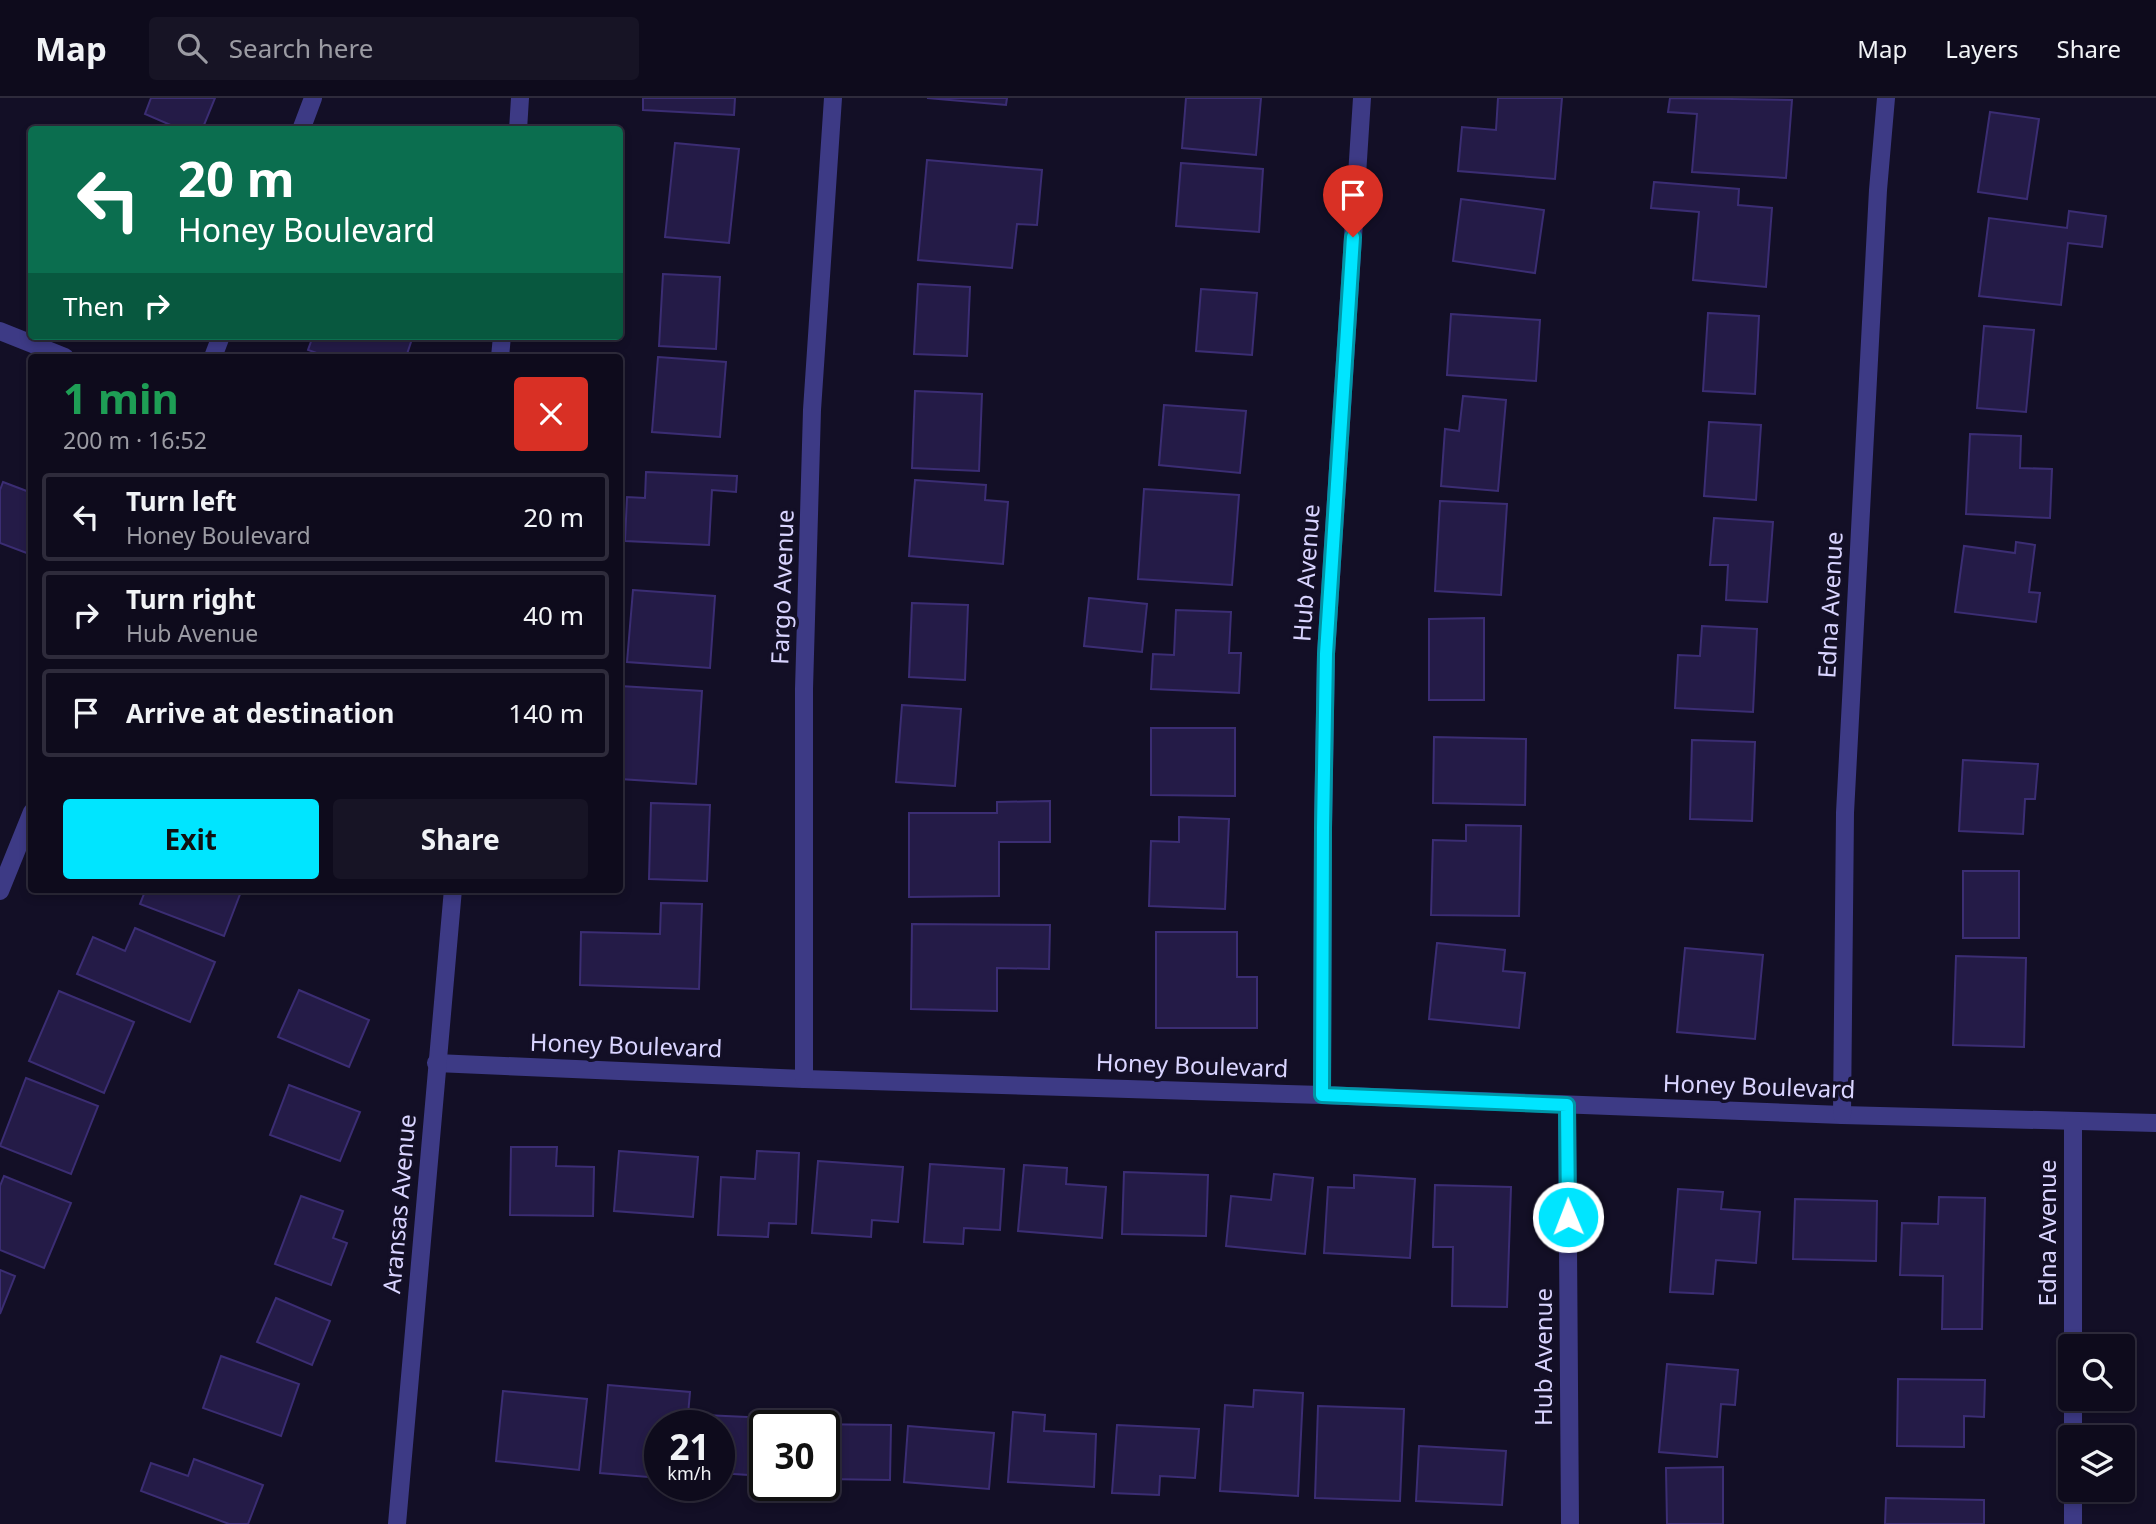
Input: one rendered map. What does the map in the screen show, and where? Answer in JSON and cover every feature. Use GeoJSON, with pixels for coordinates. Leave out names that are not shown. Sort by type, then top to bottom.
{"type":"FeatureCollection","features":[{"type":"Feature","properties":{"kind":"street"},"geometry":{"type":"LineString","coordinates":[[302,126],[313,98]]}},
{"type":"Feature","properties":{"kind":"street"},"geometry":{"type":"LineString","coordinates":[[518,126],[520,98]]}},
{"type":"Feature","properties":{"kind":"street","name":"Fargo Avenue"},"geometry":{"type":"LineString","coordinates":[[804,1079],[805,647],[812,410],[833,98]]}},
{"type":"Feature","properties":{"kind":"street","name":"Hub Avenue"},"geometry":{"type":"LineString","coordinates":[[1322,1095],[1326,654],[1363,98]]}},
{"type":"Feature","properties":{"kind":"street","name":"Edna Avenue"},"geometry":{"type":"LineString","coordinates":[[1842,1115],[1844,813],[1877,204],[1886,98]]}},
{"type":"Feature","properties":{"kind":"street"},"geometry":{"type":"LineString","coordinates":[[0,331],[58,354]]}},
{"type":"Feature","properties":{"kind":"street"},"geometry":{"type":"LineString","coordinates":[[0,891],[28,822]]}},
{"type":"Feature","properties":{"kind":"street","name":"Aransas Avenue"},"geometry":{"type":"LineString","coordinates":[[397,1524],[453,893]]}},
{"type":"Feature","properties":{"kind":"street","name":"Honey Boulevard"},"geometry":{"type":"LineString","coordinates":[[436,1063],[804,1079],[1842,1115],[2156,1123]]}},
{"type":"Feature","properties":{"kind":"street","name":"Hub Avenue"},"geometry":{"type":"LineString","coordinates":[[1567,1105],[1570,1524]]}},
{"type":"Feature","properties":{"kind":"street","name":"Edna Avenue"},"geometry":{"type":"LineString","coordinates":[[2073,1121],[2073,1334]]}},
{"type":"Feature","properties":{"kind":"street"},"geometry":{"type":"LineString","coordinates":[[2073,1502],[2073,1524]]}},
{"type":"Feature","properties":{"kind":"building"},"geometry":{"type":"Polygon","coordinates":[[[151,98],[215,98],[204,126],[173,126],[145,114],[151,98]]]}},
{"type":"Feature","properties":{"kind":"building"},"geometry":{"type":"Polygon","coordinates":[[[643,98],[735,98],[734,115],[643,110],[643,98]]]}},
{"type":"Feature","properties":{"kind":"building"},"geometry":{"type":"Polygon","coordinates":[[[927,98],[1007,98],[1006,105],[927,98]]]}},
{"type":"Feature","properties":{"kind":"building"},"geometry":{"type":"Polygon","coordinates":[[[1186,98],[1261,98],[1256,155],[1182,148],[1186,98]]]}},
{"type":"Feature","properties":{"kind":"building"},"geometry":{"type":"Polygon","coordinates":[[[1498,98],[1562,98],[1555,179],[1458,171],[1462,127],[1496,130],[1498,98]]]}},
{"type":"Feature","properties":{"kind":"building"},"geometry":{"type":"Polygon","coordinates":[[[1670,98],[1792,100],[1786,178],[1692,172],[1697,114],[1668,112],[1670,98]]]}},
{"type":"Feature","properties":{"kind":"building"},"geometry":{"type":"Polygon","coordinates":[[[1990,112],[2039,119],[2027,199],[1978,192],[1990,112]]]}},
{"type":"Feature","properties":{"kind":"building"},"geometry":{"type":"Polygon","coordinates":[[[675,143],[739,149],[729,243],[665,237],[675,143]]]}},
{"type":"Feature","properties":{"kind":"building"},"geometry":{"type":"Polygon","coordinates":[[[927,160],[1042,170],[1037,225],[1017,224],[1012,268],[918,260],[927,160]]]}},
{"type":"Feature","properties":{"kind":"building"},"geometry":{"type":"Polygon","coordinates":[[[1181,163],[1263,169],[1259,232],[1176,226],[1181,163]]]}},
{"type":"Feature","properties":{"kind":"building"},"geometry":{"type":"Polygon","coordinates":[[[1654,182],[1739,189],[1738,205],[1772,208],[1766,287],[1693,280],[1699,212],[1651,208],[1654,182]]]}},
{"type":"Feature","properties":{"kind":"building"},"geometry":{"type":"Polygon","coordinates":[[[1461,199],[1544,210],[1535,273],[1453,261],[1461,199]]]}},
{"type":"Feature","properties":{"kind":"building"},"geometry":{"type":"Polygon","coordinates":[[[2069,211],[2106,216],[2102,247],[2068,243],[2061,305],[1979,296],[1989,218],[2067,228],[2069,211]]]}},
{"type":"Feature","properties":{"kind":"building"},"geometry":{"type":"Polygon","coordinates":[[[663,274],[720,277],[716,349],[659,346],[663,274]]]}},
{"type":"Feature","properties":{"kind":"building"},"geometry":{"type":"Polygon","coordinates":[[[918,284],[970,287],[967,356],[914,354],[918,284]]]}},
{"type":"Feature","properties":{"kind":"building"},"geometry":{"type":"Polygon","coordinates":[[[1201,289],[1257,293],[1252,355],[1196,351],[1201,289]]]}},
{"type":"Feature","properties":{"kind":"building"},"geometry":{"type":"Polygon","coordinates":[[[1708,313],[1759,316],[1755,394],[1703,391],[1708,313]]]}},
{"type":"Feature","properties":{"kind":"building"},"geometry":{"type":"Polygon","coordinates":[[[1451,314],[1540,320],[1536,381],[1447,375],[1451,314]]]}},
{"type":"Feature","properties":{"kind":"building"},"geometry":{"type":"Polygon","coordinates":[[[1984,326],[2034,330],[2026,412],[1977,408],[1984,326]]]}},
{"type":"Feature","properties":{"kind":"building"},"geometry":{"type":"Polygon","coordinates":[[[312,340],[412,340],[407,354],[319,354],[308,350],[312,340]]]}},
{"type":"Feature","properties":{"kind":"building"},"geometry":{"type":"Polygon","coordinates":[[[658,357],[726,362],[720,437],[652,432],[658,357]]]}},
{"type":"Feature","properties":{"kind":"building"},"geometry":{"type":"Polygon","coordinates":[[[915,391],[982,394],[979,471],[912,468],[915,391]]]}},
{"type":"Feature","properties":{"kind":"building"},"geometry":{"type":"Polygon","coordinates":[[[1463,396],[1506,400],[1498,491],[1441,486],[1445,429],[1459,431],[1463,396]]]}},
{"type":"Feature","properties":{"kind":"building"},"geometry":{"type":"Polygon","coordinates":[[[1164,405],[1246,411],[1240,473],[1159,465],[1164,405]]]}},
{"type":"Feature","properties":{"kind":"building"},"geometry":{"type":"Polygon","coordinates":[[[1709,422],[1761,425],[1756,500],[1704,496],[1709,422]]]}},
{"type":"Feature","properties":{"kind":"building"},"geometry":{"type":"Polygon","coordinates":[[[1970,434],[2021,436],[2020,468],[2052,469],[2050,518],[1966,514],[1970,434]]]}},
{"type":"Feature","properties":{"kind":"building"},"geometry":{"type":"Polygon","coordinates":[[[646,472],[737,476],[736,492],[712,490],[709,545],[625,541],[627,497],[645,498],[646,472]]]}},
{"type":"Feature","properties":{"kind":"building"},"geometry":{"type":"Polygon","coordinates":[[[915,480],[986,485],[985,500],[1008,502],[1003,564],[909,556],[915,480]]]}},
{"type":"Feature","properties":{"kind":"building"},"geometry":{"type":"Polygon","coordinates":[[[3,482],[28,491],[28,554],[0,543],[0,490],[3,482]]]}},
{"type":"Feature","properties":{"kind":"building"},"geometry":{"type":"Polygon","coordinates":[[[1144,489],[1239,495],[1232,585],[1138,579],[1144,489]]]}},
{"type":"Feature","properties":{"kind":"building"},"geometry":{"type":"Polygon","coordinates":[[[1440,501],[1507,504],[1501,595],[1435,591],[1440,501]]]}},
{"type":"Feature","properties":{"kind":"building"},"geometry":{"type":"Polygon","coordinates":[[[1714,518],[1773,522],[1767,602],[1726,600],[1728,565],[1710,565],[1714,518]]]}},
{"type":"Feature","properties":{"kind":"building"},"geometry":{"type":"Polygon","coordinates":[[[2016,542],[2035,545],[2029,592],[2040,593],[2036,622],[1955,612],[1964,546],[2015,553],[2016,542]]]}},
{"type":"Feature","properties":{"kind":"building"},"geometry":{"type":"Polygon","coordinates":[[[633,590],[715,596],[710,668],[627,662],[633,590]]]}},
{"type":"Feature","properties":{"kind":"building"},"geometry":{"type":"Polygon","coordinates":[[[1089,598],[1147,604],[1142,652],[1084,646],[1089,598]]]}},
{"type":"Feature","properties":{"kind":"building"},"geometry":{"type":"Polygon","coordinates":[[[912,603],[968,605],[965,680],[909,677],[912,603]]]}},
{"type":"Feature","properties":{"kind":"building"},"geometry":{"type":"Polygon","coordinates":[[[1176,610],[1231,612],[1229,653],[1241,653],[1239,693],[1151,689],[1153,654],[1174,655],[1176,610]]]}},
{"type":"Feature","properties":{"kind":"building"},"geometry":{"type":"Polygon","coordinates":[[[1484,618],[1484,700],[1429,700],[1429,619],[1484,618]]]}},
{"type":"Feature","properties":{"kind":"building"},"geometry":{"type":"Polygon","coordinates":[[[1702,626],[1757,629],[1753,712],[1675,708],[1678,655],[1700,656],[1702,626]]]}},
{"type":"Feature","properties":{"kind":"building"},"geometry":{"type":"Polygon","coordinates":[[[623,686],[702,691],[696,784],[623,779],[623,686]]]}},
{"type":"Feature","properties":{"kind":"building"},"geometry":{"type":"Polygon","coordinates":[[[902,705],[961,709],[955,786],[896,782],[902,705]]]}},
{"type":"Feature","properties":{"kind":"building"},"geometry":{"type":"Polygon","coordinates":[[[1151,728],[1235,728],[1235,796],[1151,795],[1151,728]]]}},
{"type":"Feature","properties":{"kind":"building"},"geometry":{"type":"Polygon","coordinates":[[[1434,737],[1526,739],[1525,805],[1433,803],[1434,737]]]}},
{"type":"Feature","properties":{"kind":"building"},"geometry":{"type":"Polygon","coordinates":[[[1692,740],[1755,742],[1752,821],[1690,819],[1692,740]]]}},
{"type":"Feature","properties":{"kind":"building"},"geometry":{"type":"Polygon","coordinates":[[[1963,760],[2038,764],[2035,799],[2025,799],[2023,834],[1959,831],[1963,760]]]}},
{"type":"Feature","properties":{"kind":"building"},"geometry":{"type":"Polygon","coordinates":[[[1050,801],[1050,842],[999,842],[999,896],[909,897],[909,813],[997,813],[997,802],[1050,801]]]}},
{"type":"Feature","properties":{"kind":"building"},"geometry":{"type":"Polygon","coordinates":[[[651,803],[710,805],[707,881],[649,879],[651,803]]]}},
{"type":"Feature","properties":{"kind":"building"},"geometry":{"type":"Polygon","coordinates":[[[1179,817],[1229,819],[1225,909],[1149,906],[1151,841],[1179,842],[1179,817]]]}},
{"type":"Feature","properties":{"kind":"building"},"geometry":{"type":"Polygon","coordinates":[[[1466,825],[1521,826],[1519,916],[1431,915],[1433,840],[1466,841],[1466,825]]]}},
{"type":"Feature","properties":{"kind":"building"},"geometry":{"type":"Polygon","coordinates":[[[1963,871],[2019,871],[2019,938],[1963,938],[1963,871]]]}},
{"type":"Feature","properties":{"kind":"building"},"geometry":{"type":"Polygon","coordinates":[[[144,893],[240,893],[224,936],[140,904],[144,893]]]}},
{"type":"Feature","properties":{"kind":"building"},"geometry":{"type":"Polygon","coordinates":[[[661,903],[702,904],[699,989],[580,985],[581,932],[660,934],[661,903]]]}},
{"type":"Feature","properties":{"kind":"building"},"geometry":{"type":"Polygon","coordinates":[[[912,924],[1050,925],[1049,969],[997,968],[997,1011],[911,1009],[912,924]]]}},
{"type":"Feature","properties":{"kind":"building"},"geometry":{"type":"Polygon","coordinates":[[[135,928],[215,962],[190,1022],[77,974],[93,937],[125,951],[135,928]]]}},
{"type":"Feature","properties":{"kind":"building"},"geometry":{"type":"Polygon","coordinates":[[[1156,932],[1237,932],[1237,977],[1257,977],[1257,1028],[1156,1028],[1156,932]]]}},
{"type":"Feature","properties":{"kind":"building"},"geometry":{"type":"Polygon","coordinates":[[[1437,943],[1505,950],[1503,971],[1525,973],[1519,1028],[1429,1019],[1437,943]]]}},
{"type":"Feature","properties":{"kind":"building"},"geometry":{"type":"Polygon","coordinates":[[[1685,948],[1763,955],[1755,1039],[1677,1032],[1685,948]]]}},
{"type":"Feature","properties":{"kind":"building"},"geometry":{"type":"Polygon","coordinates":[[[1956,956],[2026,958],[2024,1047],[1953,1045],[1956,956]]]}},
{"type":"Feature","properties":{"kind":"building"},"geometry":{"type":"Polygon","coordinates":[[[299,990],[369,1020],[349,1067],[278,1037],[299,990]]]}},
{"type":"Feature","properties":{"kind":"building"},"geometry":{"type":"Polygon","coordinates":[[[59,991],[134,1022],[104,1093],[29,1061],[59,991]]]}},
{"type":"Feature","properties":{"kind":"building"},"geometry":{"type":"Polygon","coordinates":[[[26,1078],[98,1106],[71,1174],[0,1146],[26,1078]]]}},
{"type":"Feature","properties":{"kind":"building"},"geometry":{"type":"Polygon","coordinates":[[[289,1085],[360,1112],[340,1161],[270,1135],[289,1085]]]}},
{"type":"Feature","properties":{"kind":"building"},"geometry":{"type":"Polygon","coordinates":[[[511,1147],[557,1147],[556,1166],[594,1167],[593,1216],[510,1215],[511,1147]]]}},
{"type":"Feature","properties":{"kind":"building"},"geometry":{"type":"Polygon","coordinates":[[[619,1151],[698,1157],[693,1217],[614,1211],[619,1151]]]}},
{"type":"Feature","properties":{"kind":"building"},"geometry":{"type":"Polygon","coordinates":[[[757,1151],[799,1153],[796,1224],[769,1223],[768,1237],[718,1235],[721,1177],[755,1179],[757,1151]]]}},
{"type":"Feature","properties":{"kind":"building"},"geometry":{"type":"Polygon","coordinates":[[[818,1161],[903,1167],[898,1222],[872,1220],[871,1237],[812,1233],[818,1161]]]}},
{"type":"Feature","properties":{"kind":"building"},"geometry":{"type":"Polygon","coordinates":[[[930,1164],[1004,1169],[1000,1230],[964,1228],[963,1244],[924,1242],[930,1164]]]}},
{"type":"Feature","properties":{"kind":"building"},"geometry":{"type":"Polygon","coordinates":[[[1024,1165],[1067,1168],[1066,1184],[1106,1187],[1102,1238],[1018,1231],[1024,1165]]]}},
{"type":"Feature","properties":{"kind":"building"},"geometry":{"type":"Polygon","coordinates":[[[1124,1172],[1208,1175],[1206,1236],[1122,1234],[1124,1172]]]}},
{"type":"Feature","properties":{"kind":"building"},"geometry":{"type":"Polygon","coordinates":[[[1274,1174],[1313,1178],[1305,1254],[1226,1246],[1231,1196],[1271,1200],[1274,1174]]]}},
{"type":"Feature","properties":{"kind":"building"},"geometry":{"type":"Polygon","coordinates":[[[1354,1175],[1415,1179],[1410,1258],[1324,1253],[1328,1187],[1354,1188],[1354,1175]]]}},
{"type":"Feature","properties":{"kind":"building"},"geometry":{"type":"Polygon","coordinates":[[[4,1176],[71,1203],[44,1268],[0,1250],[0,1186],[4,1176]]]}},
{"type":"Feature","properties":{"kind":"building"},"geometry":{"type":"Polygon","coordinates":[[[1435,1185],[1511,1187],[1507,1307],[1452,1306],[1453,1247],[1433,1247],[1435,1185]]]}},
{"type":"Feature","properties":{"kind":"building"},"geometry":{"type":"Polygon","coordinates":[[[1678,1189],[1723,1192],[1721,1209],[1760,1212],[1756,1263],[1716,1260],[1713,1294],[1670,1292],[1678,1189]]]}},
{"type":"Feature","properties":{"kind":"building"},"geometry":{"type":"Polygon","coordinates":[[[301,1196],[343,1211],[333,1238],[347,1243],[331,1285],[275,1264],[301,1196]]]}},
{"type":"Feature","properties":{"kind":"building"},"geometry":{"type":"Polygon","coordinates":[[[1939,1197],[1985,1198],[1982,1329],[1942,1329],[1943,1276],[1900,1275],[1902,1223],[1938,1224],[1939,1197]]]}},
{"type":"Feature","properties":{"kind":"building"},"geometry":{"type":"Polygon","coordinates":[[[1795,1199],[1877,1201],[1876,1261],[1793,1259],[1795,1199]]]}},
{"type":"Feature","properties":{"kind":"building"},"geometry":{"type":"Polygon","coordinates":[[[0,1270],[15,1276],[0,1314],[0,1270]]]}},
{"type":"Feature","properties":{"kind":"building"},"geometry":{"type":"Polygon","coordinates":[[[276,1298],[330,1321],[312,1365],[257,1342],[276,1298]]]}},
{"type":"Feature","properties":{"kind":"building"},"geometry":{"type":"Polygon","coordinates":[[[221,1356],[299,1384],[281,1436],[203,1408],[221,1356]]]}},
{"type":"Feature","properties":{"kind":"building"},"geometry":{"type":"Polygon","coordinates":[[[1667,1364],[1738,1370],[1735,1405],[1721,1404],[1717,1457],[1659,1452],[1667,1364]]]}},
{"type":"Feature","properties":{"kind":"building"},"geometry":{"type":"Polygon","coordinates":[[[1898,1379],[1985,1380],[1984,1417],[1964,1416],[1964,1447],[1897,1446],[1898,1379]]]}},
{"type":"Feature","properties":{"kind":"building"},"geometry":{"type":"Polygon","coordinates":[[[608,1385],[690,1392],[688,1410],[644,1410],[644,1477],[600,1473],[608,1385]]]}},
{"type":"Feature","properties":{"kind":"building"},"geometry":{"type":"Polygon","coordinates":[[[1254,1390],[1303,1393],[1298,1496],[1220,1491],[1225,1405],[1253,1407],[1254,1390]]]}},
{"type":"Feature","properties":{"kind":"building"},"geometry":{"type":"Polygon","coordinates":[[[503,1391],[587,1399],[579,1470],[496,1461],[503,1391]]]}},
{"type":"Feature","properties":{"kind":"building"},"geometry":{"type":"Polygon","coordinates":[[[1318,1406],[1404,1409],[1400,1501],[1315,1498],[1318,1406]]]}},
{"type":"Feature","properties":{"kind":"building"},"geometry":{"type":"Polygon","coordinates":[[[1013,1412],[1045,1415],[1044,1431],[1096,1434],[1094,1487],[1008,1482],[1013,1412]]]}},
{"type":"Feature","properties":{"kind":"building"},"geometry":{"type":"Polygon","coordinates":[[[735,1416],[749,1417],[749,1475],[735,1474],[735,1416]]]}},
{"type":"Feature","properties":{"kind":"building"},"geometry":{"type":"Polygon","coordinates":[[[840,1424],[891,1425],[890,1480],[840,1479],[840,1424]]]}},
{"type":"Feature","properties":{"kind":"building"},"geometry":{"type":"Polygon","coordinates":[[[1117,1425],[1199,1429],[1195,1478],[1160,1476],[1159,1495],[1112,1493],[1117,1425]]]}},
{"type":"Feature","properties":{"kind":"building"},"geometry":{"type":"Polygon","coordinates":[[[908,1426],[994,1433],[989,1489],[904,1482],[908,1426]]]}},
{"type":"Feature","properties":{"kind":"building"},"geometry":{"type":"Polygon","coordinates":[[[1419,1446],[1506,1451],[1502,1505],[1416,1501],[1419,1446]]]}},
{"type":"Feature","properties":{"kind":"building"},"geometry":{"type":"Polygon","coordinates":[[[194,1459],[263,1485],[248,1524],[229,1524],[141,1491],[151,1463],[188,1476],[194,1459]]]}},
{"type":"Feature","properties":{"kind":"building"},"geometry":{"type":"Polygon","coordinates":[[[1723,1467],[1723,1524],[1667,1524],[1666,1468],[1723,1467]]]}},
{"type":"Feature","properties":{"kind":"building"},"geometry":{"type":"Polygon","coordinates":[[[1886,1498],[1984,1500],[1984,1524],[1885,1524],[1886,1498]]]}},
{"type":"Feature","properties":{"kind":"route"},"geometry":{"type":"LineString","coordinates":[[1353,237],[1326,654],[1322,1095],[1567,1105],[1568,1217]]}}]}
